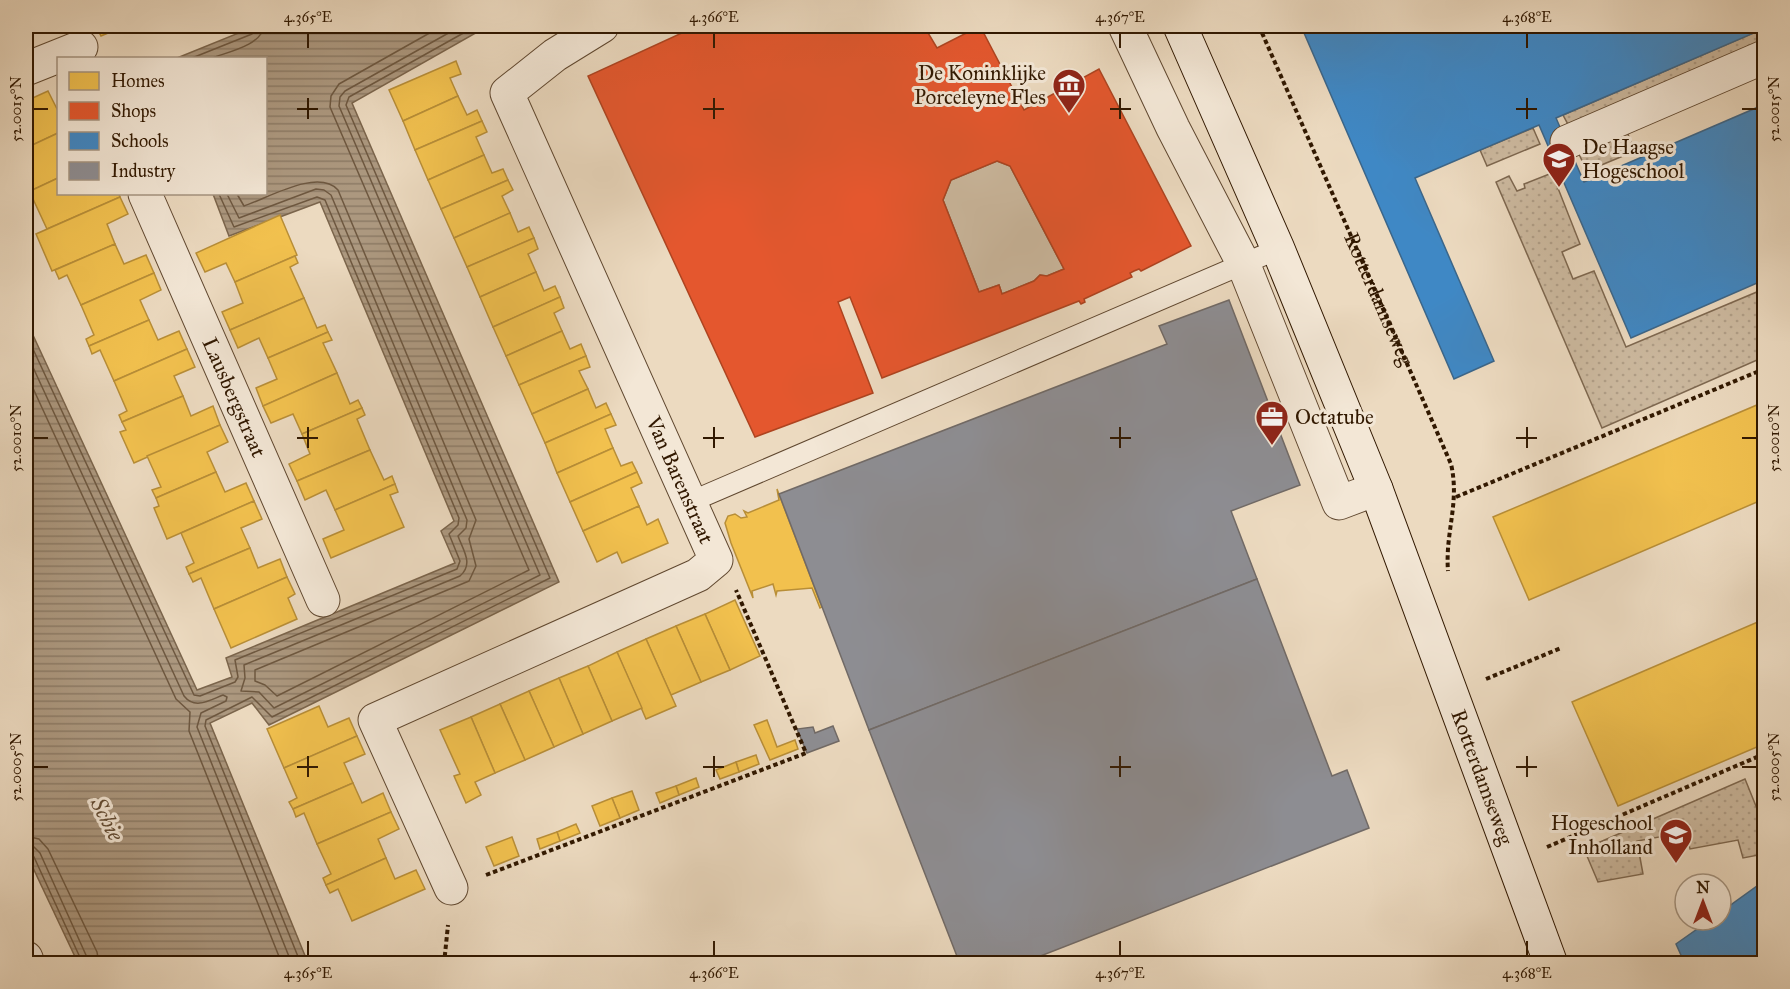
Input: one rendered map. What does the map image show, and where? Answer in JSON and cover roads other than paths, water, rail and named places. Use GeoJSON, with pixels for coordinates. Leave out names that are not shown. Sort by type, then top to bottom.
{"type":"FeatureCollection","features":[{"type":"Feature","properties":{"kind":"street","name":"Van Barenstraat"},"geometry":{"type":"LineString","coordinates":[[452,888],[375,720],[699,575],[716,560],[507,93],[555,55],[602,26]]}},
{"type":"Feature","properties":{"kind":"street"},"geometry":{"type":"LineString","coordinates":[[1125,26],[1173,128],[1243,263],[1339,503],[1376,489]]}},
{"type":"Feature","properties":{"kind":"street","name":"Rotterdamseweg"},"geometry":{"type":"LineString","coordinates":[[1180,26],[1278,249],[1376,489],[1551,963]]}},
{"type":"Feature","properties":{"kind":"street"},"geometry":{"type":"LineString","coordinates":[[26,69],[80,44]]}},
{"type":"Feature","properties":{"kind":"street"},"geometry":{"type":"LineString","coordinates":[[1567,142],[1764,57]]}},
{"type":"Feature","properties":{"kind":"street","name":"Lausbergstraat"},"geometry":{"type":"LineString","coordinates":[[145,195],[323,600]]}},
{"type":"Feature","properties":{"kind":"street"},"geometry":{"type":"LineString","coordinates":[[26,958],[28,963]]}},
{"type":"Feature","properties":{"kind":"lane"},"geometry":{"type":"LineString","coordinates":[[690,502],[1278,249]]}},
{"type":"Feature","properties":{"kind":"water","name":"Schie"},"geometry":{"type":"Polygon","coordinates":[[[256,26],[488,26],[352,103],[559,582],[269,725],[252,703],[210,723],[308,963],[78,963],[26,853],[26,320],[197,690],[232,677],[226,658],[455,563],[441,531],[454,521],[320,202],[229,236],[213,195],[267,195],[267,57],[179,57],[256,26]]]}},
{"type":"Feature","properties":{"kind":"place","name":"De Koninklijke Porceleyne Fles"},"geometry":{"type":"Point","coordinates":[1069,114]}},
{"type":"Feature","properties":{"kind":"place","name":"De Haagse Hogeschool"},"geometry":{"type":"Point","coordinates":[1559,188]}},
{"type":"Feature","properties":{"kind":"place","name":"Octatube"},"geometry":{"type":"Point","coordinates":[1272,446]}},
{"type":"Feature","properties":{"kind":"place","name":"Hogeschool Inholland"},"geometry":{"type":"Point","coordinates":[1676,864]}}]}
